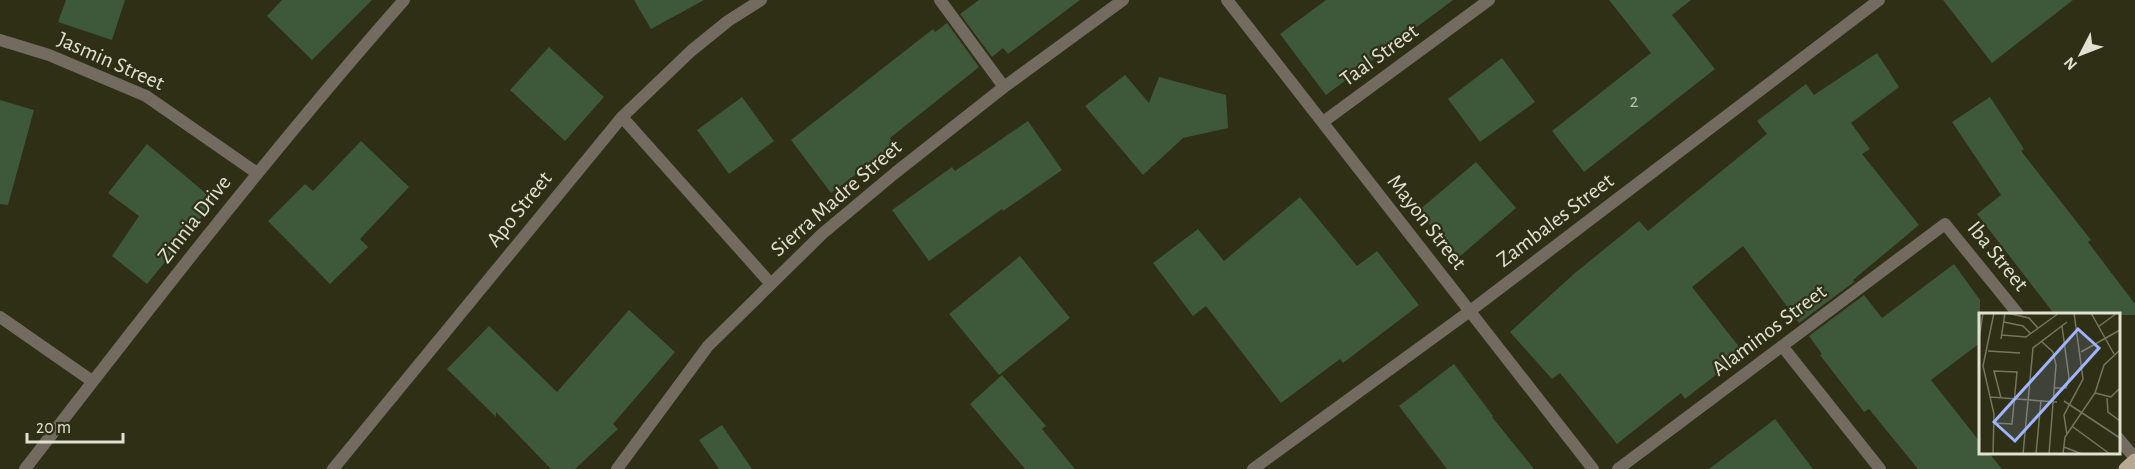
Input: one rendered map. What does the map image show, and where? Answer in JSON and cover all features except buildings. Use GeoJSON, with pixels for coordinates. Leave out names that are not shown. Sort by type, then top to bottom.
{"type":"FeatureCollection","features":[{"type":"Feature","properties":{"kind":"main road"},"geometry":{"type":"LineString","coordinates":[[2126,469],[2135,459]]}},
{"type":"Feature","properties":{"kind":"street","name":"Zinnia Drive"},"geometry":{"type":"LineString","coordinates":[[25,469],[257,173],[331,83],[404,0]]}},
{"type":"Feature","properties":{"kind":"street","name":"Apo Street"},"geometry":{"type":"LineString","coordinates":[[333,469],[622,117],[691,51],[728,21],[761,0]]}},
{"type":"Feature","properties":{"kind":"street"},"geometry":{"type":"LineString","coordinates":[[940,0],[1004,87]]}},
{"type":"Feature","properties":{"kind":"street","name":"Sierra Madre Street"},"geometry":{"type":"LineString","coordinates":[[617,469],[708,346],[822,234],[1004,87],[1123,0]]}},
{"type":"Feature","properties":{"kind":"street","name":"Mayon Street"},"geometry":{"type":"LineString","coordinates":[[1227,0],[1593,469]]}},
{"type":"Feature","properties":{"kind":"street","name":"Taal Street"},"geometry":{"type":"LineString","coordinates":[[1323,123],[1489,0]]}},
{"type":"Feature","properties":{"kind":"street","name":"Zambales Street"},"geometry":{"type":"LineString","coordinates":[[1253,469],[1470,311],[1880,0]]}},
{"type":"Feature","properties":{"kind":"street","name":"Jasmin Street"},"geometry":{"type":"LineString","coordinates":[[0,40],[49,55],[146,96],[257,173]]}},
{"type":"Feature","properties":{"kind":"street"},"geometry":{"type":"LineString","coordinates":[[622,117],[771,284]]}},
{"type":"Feature","properties":{"kind":"street","name":"Iba Street"},"geometry":{"type":"LineString","coordinates":[[1945,224],[2016,313]]}},
{"type":"Feature","properties":{"kind":"street","name":"Alaminos Street"},"geometry":{"type":"LineString","coordinates":[[1618,469],[1945,224]]}},
{"type":"Feature","properties":{"kind":"street"},"geometry":{"type":"LineString","coordinates":[[0,317],[92,381]]}},
{"type":"Feature","properties":{"kind":"street"},"geometry":{"type":"LineString","coordinates":[[1782,346],[1880,469]]}},
{"type":"Feature","properties":{"kind":"street"},"geometry":{"type":"LineString","coordinates":[[2120,440],[2135,459]]}}]}
